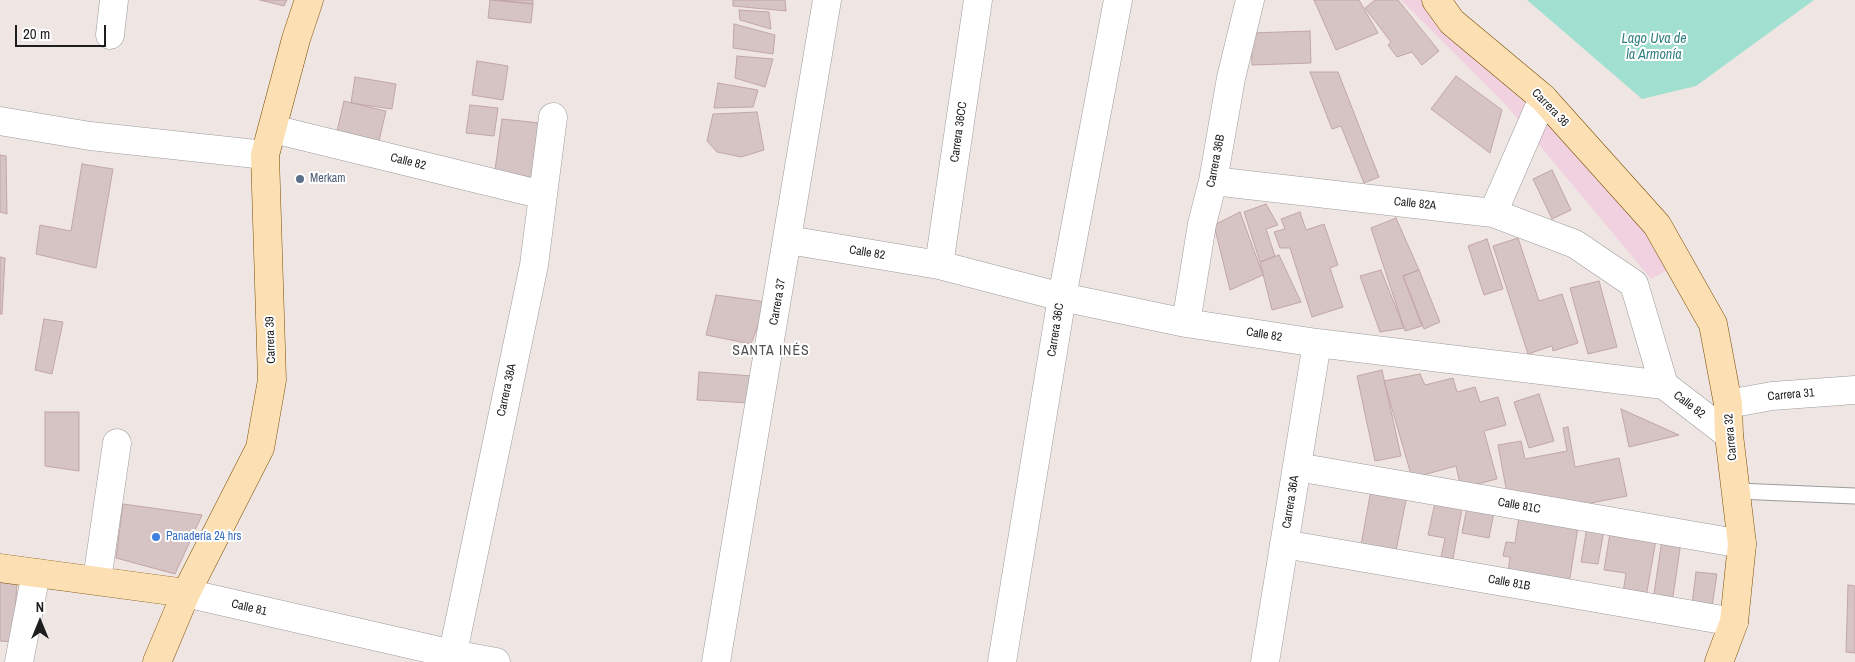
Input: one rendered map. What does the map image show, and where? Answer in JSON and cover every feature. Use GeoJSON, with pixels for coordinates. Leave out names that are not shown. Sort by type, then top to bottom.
{"type":"FeatureCollection","features":[{"type":"Feature","properties":{"kind":"street"},"geometry":{"type":"LineString","coordinates":[[110,35],[114,0]]}},
{"type":"Feature","properties":{"kind":"street","name":"Carrera 39"},"geometry":{"type":"LineString","coordinates":[[157,662],[186,593],[260,448],[267,419],[272,380],[265,155],[296,39],[309,0]]}},
{"type":"Feature","properties":{"kind":"street","name":"Carrera 37"},"geometry":{"type":"LineString","coordinates":[[716,662],[827,0]]}},
{"type":"Feature","properties":{"kind":"street","name":"Carrera 36CC"},"geometry":{"type":"LineString","coordinates":[[939,265],[978,0]]}},
{"type":"Feature","properties":{"kind":"street","name":"Carrera 36C"},"geometry":{"type":"LineString","coordinates":[[1002,662],[1062,297],[1118,0]]}},
{"type":"Feature","properties":{"kind":"street","name":"Carrera 36B"},"geometry":{"type":"LineString","coordinates":[[1186,322],[1202,224],[1213,181],[1231,78],[1250,0]]}},
{"type":"Feature","properties":{"kind":"street","name":"Carrera 36"},"geometry":{"type":"LineString","coordinates":[[1436,0],[1452,22],[1543,98],[1656,225]]}},
{"type":"Feature","properties":{"kind":"street"},"geometry":{"type":"LineString","coordinates":[[1493,213],[1543,98]]}},
{"type":"Feature","properties":{"kind":"street","name":"Carrera 38A"},"geometry":{"type":"LineString","coordinates":[[451,658],[534,265],[553,116]]}},
{"type":"Feature","properties":{"kind":"street"},"geometry":{"type":"LineString","coordinates":[[0,121],[90,136],[265,155]]}},
{"type":"Feature","properties":{"kind":"street","name":"Calle 82"},"geometry":{"type":"LineString","coordinates":[[273,129],[542,195]]}},
{"type":"Feature","properties":{"kind":"street","name":"Calle 82A"},"geometry":{"type":"LineString","coordinates":[[1213,181],[1493,213],[1575,244],[1634,284],[1664,386]]}},
{"type":"Feature","properties":{"kind":"street","name":"Carrera 32"},"geometry":{"type":"LineString","coordinates":[[1656,225],[1713,324],[1728,404],[1729,435],[1742,544],[1734,622],[1719,662]]}},
{"type":"Feature","properties":{"kind":"street","name":"Calle 82"},"geometry":{"type":"LineString","coordinates":[[788,240],[939,265],[1062,297],[1186,322],[1317,343],[1664,386],[1729,435]]}},
{"type":"Feature","properties":{"kind":"street","name":"Carrera 36A"},"geometry":{"type":"LineString","coordinates":[[1264,662],[1317,343]]}},
{"type":"Feature","properties":{"kind":"street","name":"Carrera 31"},"geometry":{"type":"LineString","coordinates":[[1728,404],[1772,396],[1855,390]]}},
{"type":"Feature","properties":{"kind":"street"},"geometry":{"type":"LineString","coordinates":[[97,580],[117,443]]}},
{"type":"Feature","properties":{"kind":"street","name":"Calle 81C"},"geometry":{"type":"LineString","coordinates":[[1297,467],[1742,544]]}},
{"type":"Feature","properties":{"kind":"street","name":"Calle 81B"},"geometry":{"type":"LineString","coordinates":[[1284,544],[1734,622]]}},
{"type":"Feature","properties":{"kind":"street","name":"Calle 81"},"geometry":{"type":"LineString","coordinates":[[0,568],[186,593],[451,658],[496,662]]}},
{"type":"Feature","properties":{"kind":"street"},"geometry":{"type":"LineString","coordinates":[[19,662],[36,573]]}},
{"type":"Feature","properties":{"kind":"lane"},"geometry":{"type":"LineString","coordinates":[[1737,491],[1855,496]]}},
{"type":"Feature","properties":{"kind":"shaded area"},"geometry":{"type":"Polygon","coordinates":[[[1401,0],[1423,0],[1530,101],[1629,210],[1670,269],[1651,279],[1505,104],[1401,0]]]}},
{"type":"Feature","properties":{"kind":"water","name":"Lago Uva de la Armonía"},"geometry":{"type":"Polygon","coordinates":[[[1527,0],[1814,0],[1696,86],[1642,99],[1527,0]]]}},
{"type":"Feature","properties":{"kind":"building"},"geometry":{"type":"Polygon","coordinates":[[[260,0],[287,0],[284,6],[260,0]]]}},
{"type":"Feature","properties":{"kind":"building"},"geometry":{"type":"Polygon","coordinates":[[[490,0],[533,4],[531,23],[488,18],[490,0]]]}},
{"type":"Feature","properties":{"kind":"building"},"geometry":{"type":"Polygon","coordinates":[[[498,0],[533,0],[533,4],[498,0]]]}},
{"type":"Feature","properties":{"kind":"building"},"geometry":{"type":"Polygon","coordinates":[[[733,0],[785,0],[786,11],[733,6],[733,0]]]}},
{"type":"Feature","properties":{"kind":"building"},"geometry":{"type":"Polygon","coordinates":[[[1314,0],[1359,0],[1378,33],[1336,50],[1314,0]]]}},
{"type":"Feature","properties":{"kind":"building"},"geometry":{"type":"Polygon","coordinates":[[[1375,0],[1398,0],[1439,51],[1422,65],[1412,52],[1397,57],[1388,45],[1391,42],[1365,8],[1375,0]]]}},
{"type":"Feature","properties":{"kind":"building"},"geometry":{"type":"Polygon","coordinates":[[[739,10],[769,12],[771,29],[740,20],[739,10]]]}},
{"type":"Feature","properties":{"kind":"building"},"geometry":{"type":"Polygon","coordinates":[[[734,24],[775,35],[773,54],[733,48],[734,24]]]}},
{"type":"Feature","properties":{"kind":"building"},"geometry":{"type":"Polygon","coordinates":[[[1310,31],[1311,63],[1252,65],[1251,33],[1310,31]]]}},
{"type":"Feature","properties":{"kind":"building"},"geometry":{"type":"Polygon","coordinates":[[[737,56],[773,59],[765,87],[735,78],[737,56]]]}},
{"type":"Feature","properties":{"kind":"building"},"geometry":{"type":"Polygon","coordinates":[[[477,61],[508,66],[503,100],[472,95],[477,61]]]}},
{"type":"Feature","properties":{"kind":"building"},"geometry":{"type":"Polygon","coordinates":[[[1310,72],[1338,72],[1379,177],[1364,183],[1341,126],[1332,129],[1310,72]]]}},
{"type":"Feature","properties":{"kind":"building"},"geometry":{"type":"Polygon","coordinates":[[[1456,76],[1502,110],[1490,153],[1431,109],[1456,76]]]}},
{"type":"Feature","properties":{"kind":"building"},"geometry":{"type":"Polygon","coordinates":[[[355,77],[396,84],[392,109],[351,103],[355,77]]]}},
{"type":"Feature","properties":{"kind":"building"},"geometry":{"type":"Polygon","coordinates":[[[718,83],[758,90],[753,107],[714,108],[718,83]]]}},
{"type":"Feature","properties":{"kind":"building"},"geometry":{"type":"Polygon","coordinates":[[[344,101],[386,111],[379,141],[337,131],[344,101]]]}},
{"type":"Feature","properties":{"kind":"building"},"geometry":{"type":"Polygon","coordinates":[[[470,105],[498,108],[494,136],[466,133],[470,105]]]}},
{"type":"Feature","properties":{"kind":"building"},"geometry":{"type":"Polygon","coordinates":[[[757,112],[764,150],[741,157],[717,152],[707,141],[713,114],[757,112]]]}},
{"type":"Feature","properties":{"kind":"building"},"geometry":{"type":"Polygon","coordinates":[[[502,119],[540,123],[533,178],[495,170],[502,119]]]}},
{"type":"Feature","properties":{"kind":"building"},"geometry":{"type":"Polygon","coordinates":[[[0,155],[6,156],[7,214],[0,212],[0,155]]]}},
{"type":"Feature","properties":{"kind":"building"},"geometry":{"type":"Polygon","coordinates":[[[82,164],[113,169],[96,268],[36,254],[40,225],[71,231],[82,164]]]}},
{"type":"Feature","properties":{"kind":"building"},"geometry":{"type":"Polygon","coordinates":[[[1552,170],[1571,210],[1552,219],[1533,179],[1552,170]]]}},
{"type":"Feature","properties":{"kind":"building"},"geometry":{"type":"Polygon","coordinates":[[[1266,204],[1278,225],[1266,229],[1275,256],[1260,262],[1244,212],[1266,204]]]}},
{"type":"Feature","properties":{"kind":"building"},"geometry":{"type":"Polygon","coordinates":[[[1240,212],[1263,275],[1230,290],[1214,225],[1240,212]]]}},
{"type":"Feature","properties":{"kind":"building"},"geometry":{"type":"Polygon","coordinates":[[[1300,212],[1306,230],[1324,224],[1338,265],[1330,268],[1343,307],[1312,317],[1290,248],[1280,248],[1274,232],[1285,229],[1281,219],[1300,212]]]}},
{"type":"Feature","properties":{"kind":"building"},"geometry":{"type":"Polygon","coordinates":[[[1396,218],[1419,270],[1403,276],[1422,326],[1405,331],[1371,228],[1396,218]]]}},
{"type":"Feature","properties":{"kind":"building"},"geometry":{"type":"Polygon","coordinates":[[[1518,238],[1539,301],[1562,294],[1578,343],[1553,351],[1552,346],[1528,354],[1493,246],[1518,238]]]}},
{"type":"Feature","properties":{"kind":"building"},"geometry":{"type":"Polygon","coordinates":[[[1487,239],[1503,289],[1484,295],[1468,246],[1487,239]]]}},
{"type":"Feature","properties":{"kind":"building"},"geometry":{"type":"Polygon","coordinates":[[[1279,255],[1301,302],[1272,310],[1260,262],[1279,255]]]}},
{"type":"Feature","properties":{"kind":"building"},"geometry":{"type":"Polygon","coordinates":[[[0,257],[5,258],[2,314],[0,314],[0,257]]]}},
{"type":"Feature","properties":{"kind":"building"},"geometry":{"type":"Polygon","coordinates":[[[1381,270],[1404,328],[1380,332],[1360,276],[1381,270]]]}},
{"type":"Feature","properties":{"kind":"building"},"geometry":{"type":"Polygon","coordinates":[[[1419,270],[1440,322],[1424,329],[1403,276],[1419,270]]]}},
{"type":"Feature","properties":{"kind":"building"},"geometry":{"type":"Polygon","coordinates":[[[1599,281],[1617,347],[1588,354],[1570,288],[1599,281]]]}},
{"type":"Feature","properties":{"kind":"building"},"geometry":{"type":"Polygon","coordinates":[[[716,295],[767,302],[751,344],[706,335],[716,295]]]}},
{"type":"Feature","properties":{"kind":"building"},"geometry":{"type":"Polygon","coordinates":[[[44,319],[63,322],[52,374],[35,370],[44,319]]]}},
{"type":"Feature","properties":{"kind":"building"},"geometry":{"type":"Polygon","coordinates":[[[1382,370],[1401,456],[1375,461],[1357,376],[1382,370]]]}},
{"type":"Feature","properties":{"kind":"building"},"geometry":{"type":"Polygon","coordinates":[[[699,372],[753,376],[750,403],[697,400],[699,372]]]}},
{"type":"Feature","properties":{"kind":"building"},"geometry":{"type":"Polygon","coordinates":[[[1420,374],[1425,385],[1453,378],[1457,392],[1475,387],[1480,402],[1498,397],[1506,425],[1484,431],[1497,479],[1461,488],[1456,466],[1412,478],[1384,381],[1420,374]]]}},
{"type":"Feature","properties":{"kind":"building"},"geometry":{"type":"Polygon","coordinates":[[[1539,394],[1554,441],[1529,448],[1514,402],[1539,394]]]}},
{"type":"Feature","properties":{"kind":"building"},"geometry":{"type":"Polygon","coordinates":[[[1621,409],[1679,435],[1629,447],[1621,409]]]}},
{"type":"Feature","properties":{"kind":"building"},"geometry":{"type":"Polygon","coordinates":[[[45,412],[79,412],[79,471],[45,466],[45,412]]]}},
{"type":"Feature","properties":{"kind":"building"},"geometry":{"type":"Polygon","coordinates":[[[1568,427],[1575,467],[1619,458],[1627,496],[1555,510],[1508,499],[1498,445],[1521,441],[1525,459],[1567,451],[1563,428],[1568,427]]]}},
{"type":"Feature","properties":{"kind":"building"},"geometry":{"type":"Polygon","coordinates":[[[1371,490],[1407,495],[1396,551],[1361,545],[1371,490]]]}},
{"type":"Feature","properties":{"kind":"building"},"geometry":{"type":"Polygon","coordinates":[[[1436,498],[1463,503],[1453,559],[1441,557],[1445,538],[1428,535],[1436,498]]]}},
{"type":"Feature","properties":{"kind":"building","name":"Panadería 24 hrs"},"geometry":{"type":"Polygon","coordinates":[[[123,504],[202,515],[175,574],[116,558],[123,504]]]}},
{"type":"Feature","properties":{"kind":"building"},"geometry":{"type":"Polygon","coordinates":[[[1467,507],[1494,512],[1489,538],[1462,533],[1467,507]]]}},
{"type":"Feature","properties":{"kind":"building"},"geometry":{"type":"Polygon","coordinates":[[[1519,516],[1578,527],[1569,584],[1508,573],[1510,557],[1503,556],[1506,542],[1515,543],[1519,516]]]}},
{"type":"Feature","properties":{"kind":"building"},"geometry":{"type":"Polygon","coordinates":[[[1587,527],[1604,530],[1598,564],[1581,562],[1587,527]]]}},
{"type":"Feature","properties":{"kind":"building"},"geometry":{"type":"Polygon","coordinates":[[[1610,533],[1656,540],[1646,597],[1623,593],[1626,573],[1604,570],[1610,533]]]}},
{"type":"Feature","properties":{"kind":"building"},"geometry":{"type":"Polygon","coordinates":[[[1662,540],[1681,542],[1672,603],[1653,600],[1662,540]]]}},
{"type":"Feature","properties":{"kind":"building"},"geometry":{"type":"Polygon","coordinates":[[[1696,572],[1717,574],[1712,607],[1692,604],[1696,572]]]}},
{"type":"Feature","properties":{"kind":"building"},"geometry":{"type":"Polygon","coordinates":[[[0,580],[17,583],[13,642],[0,641],[0,580]]]}},
{"type":"Feature","properties":{"kind":"building"},"geometry":{"type":"Polygon","coordinates":[[[1848,585],[1855,586],[1855,653],[1846,652],[1848,585]]]}},
{"type":"Feature","properties":{"kind":"place","name":"Merkam"},"geometry":{"type":"Point","coordinates":[300,179]}},
{"type":"Feature","properties":{"kind":"place","name":"Panadería 24 hrs"},"geometry":{"type":"Point","coordinates":[156,537]}},
{"type":"Feature","properties":{"kind":"district","name":"SANTA INÉS"},"geometry":{"type":"Point","coordinates":[771,351]}}]}
